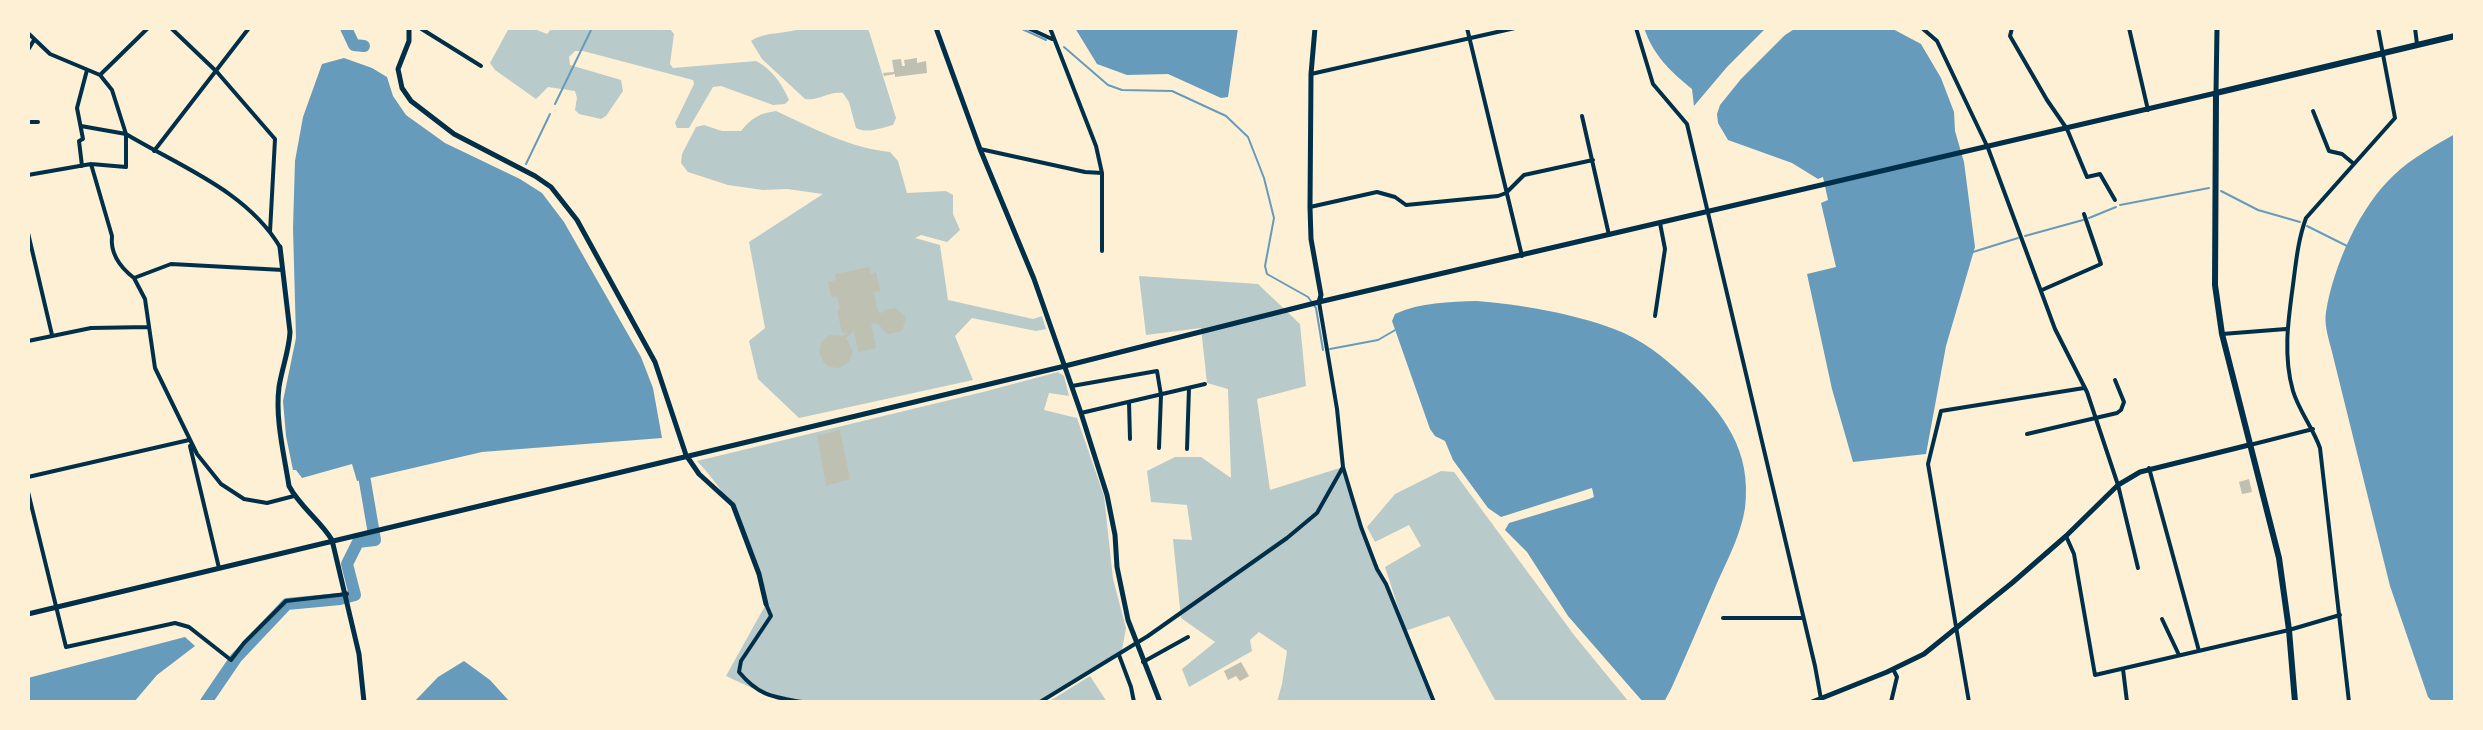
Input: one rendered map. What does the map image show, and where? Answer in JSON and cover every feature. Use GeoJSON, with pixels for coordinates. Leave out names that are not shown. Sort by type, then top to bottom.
{"type":"FeatureCollection","features":[{"type":"Feature","properties":{"kind":"main road"},"geometry":{"type":"LineString","coordinates":[[2295,702],[2279,558],[2222,334],[2215,285],[2216,93],[2455,36]]}},
{"type":"Feature","properties":{"kind":"street"},"geometry":{"type":"LineString","coordinates":[[100,75],[148,28]]}},
{"type":"Feature","properties":{"kind":"street"},"geometry":{"type":"LineString","coordinates":[[171,28],[217,72],[275,139],[270,232]]}},
{"type":"Feature","properties":{"kind":"street"},"geometry":{"type":"LineString","coordinates":[[154,151],[249,28]]}},
{"type":"Feature","properties":{"kind":"street"},"geometry":{"type":"LineString","coordinates":[[409,28],[409,41],[398,69],[402,88],[411,101],[454,134],[551,187],[563,199],[587,237],[655,362],[686,455],[699,474],[733,505],[759,574],[771,616],[741,661],[739,672],[755,689],[768,696],[802,702]]}},
{"type":"Feature","properties":{"kind":"street"},"geometry":{"type":"LineString","coordinates":[[420,28],[481,66]]}},
{"type":"Feature","properties":{"kind":"street"},"geometry":{"type":"LineString","coordinates":[[936,28],[980,149],[1034,279],[1081,413],[1107,495],[1128,620],[1160,702]]}},
{"type":"Feature","properties":{"kind":"street"},"geometry":{"type":"LineString","coordinates":[[1028,28],[1055,40]]}},
{"type":"Feature","properties":{"kind":"street"},"geometry":{"type":"LineString","coordinates":[[1050,28],[1096,146],[1102,173],[1102,251]]}},
{"type":"Feature","properties":{"kind":"street"},"geometry":{"type":"LineString","coordinates":[[1315,28],[1311,74],[1311,239],[1343,467],[1377,569],[1434,702]]}},
{"type":"Feature","properties":{"kind":"street"},"geometry":{"type":"LineString","coordinates":[[1467,28],[1522,256]]}},
{"type":"Feature","properties":{"kind":"street"},"geometry":{"type":"LineString","coordinates":[[1311,74],[1515,28]]}},
{"type":"Feature","properties":{"kind":"street"},"geometry":{"type":"LineString","coordinates":[[1636,28],[1653,84],[1687,124],[1821,699]]}},
{"type":"Feature","properties":{"kind":"street"},"geometry":{"type":"LineString","coordinates":[[1922,28],[1937,41],[1988,148],[2055,329],[2085,388],[2118,485],[2138,568]]}},
{"type":"Feature","properties":{"kind":"street"},"geometry":{"type":"LineString","coordinates":[[2012,28],[2010,36],[2067,129],[2087,177],[2100,174],[2115,200]]}},
{"type":"Feature","properties":{"kind":"street"},"geometry":{"type":"LineString","coordinates":[[2129,28],[2148,110]]}},
{"type":"Feature","properties":{"kind":"street"},"geometry":{"type":"LineString","coordinates":[[28,614],[1065,366],[1319,302],[2216,93],[2217,28]]}},
{"type":"Feature","properties":{"kind":"street"},"geometry":{"type":"LineString","coordinates":[[2349,702],[2320,448],[2294,395],[2289,374],[2286,329],[2293,273],[2306,218],[2395,118],[2378,28]]}},
{"type":"Feature","properties":{"kind":"street"},"geometry":{"type":"LineString","coordinates":[[2415,28],[2417,44]]}},
{"type":"Feature","properties":{"kind":"street"},"geometry":{"type":"LineString","coordinates":[[28,33],[50,54],[100,75],[112,90],[126,134],[126,167],[91,164],[28,175]]}},
{"type":"Feature","properties":{"kind":"street"},"geometry":{"type":"LineString","coordinates":[[28,50],[34,40]]}},
{"type":"Feature","properties":{"kind":"street"},"geometry":{"type":"LineString","coordinates":[[82,166],[79,141],[83,139],[77,108],[87,70]]}},
{"type":"Feature","properties":{"kind":"street"},"geometry":{"type":"LineString","coordinates":[[2313,111],[2329,151],[2342,154],[2354,164]]}},
{"type":"Feature","properties":{"kind":"street"},"geometry":{"type":"LineString","coordinates":[[1582,116],[1609,235]]}},
{"type":"Feature","properties":{"kind":"street"},"geometry":{"type":"LineString","coordinates":[[28,122],[38,122]]}},
{"type":"Feature","properties":{"kind":"street"},"geometry":{"type":"LineString","coordinates":[[81,126],[126,134],[227,192],[270,232],[280,247],[290,332],[278,406],[289,486],[332,540],[359,654],[364,702]]}},
{"type":"Feature","properties":{"kind":"street"},"geometry":{"type":"LineString","coordinates":[[980,149],[1102,173]]}},
{"type":"Feature","properties":{"kind":"street"},"geometry":{"type":"LineString","coordinates":[[1310,207],[1377,192],[1395,197],[1406,205],[1498,196],[1506,193],[1524,175],[1593,160]]}},
{"type":"Feature","properties":{"kind":"street"},"geometry":{"type":"LineString","coordinates":[[91,164],[120,267],[134,278],[145,299],[158,375],[189,440],[221,484],[244,499],[267,503],[294,496]]}},
{"type":"Feature","properties":{"kind":"street"},"geometry":{"type":"LineString","coordinates":[[2042,290],[2101,264],[2084,214]]}},
{"type":"Feature","properties":{"kind":"street"},"geometry":{"type":"LineString","coordinates":[[1655,316],[1665,249],[1660,223]]}},
{"type":"Feature","properties":{"kind":"street"},"geometry":{"type":"LineString","coordinates":[[28,233],[52,335]]}},
{"type":"Feature","properties":{"kind":"street"},"geometry":{"type":"LineString","coordinates":[[134,278],[171,264],[284,270]]}},
{"type":"Feature","properties":{"kind":"street"},"geometry":{"type":"LineString","coordinates":[[28,341],[91,328],[148,327]]}},
{"type":"Feature","properties":{"kind":"street"},"geometry":{"type":"LineString","coordinates":[[2222,334],[2286,329]]}},
{"type":"Feature","properties":{"kind":"street"},"geometry":{"type":"LineString","coordinates":[[1072,386],[1157,371],[1161,395],[1159,448]]}},
{"type":"Feature","properties":{"kind":"street"},"geometry":{"type":"LineString","coordinates":[[2027,434],[2117,413],[2123,406],[2122,392],[2115,380]]}},
{"type":"Feature","properties":{"kind":"street"},"geometry":{"type":"LineString","coordinates":[[1081,413],[1205,384]]}},
{"type":"Feature","properties":{"kind":"street"},"geometry":{"type":"LineString","coordinates":[[1187,449],[1189,388]]}},
{"type":"Feature","properties":{"kind":"street"},"geometry":{"type":"LineString","coordinates":[[1969,702],[1928,464],[1941,411],[2085,388]]}},
{"type":"Feature","properties":{"kind":"street"},"geometry":{"type":"LineString","coordinates":[[1129,402],[1130,439]]}},
{"type":"Feature","properties":{"kind":"street"},"geometry":{"type":"LineString","coordinates":[[1812,702],[1924,654],[2066,536],[2118,485],[2149,468],[2313,429]]}},
{"type":"Feature","properties":{"kind":"street"},"geometry":{"type":"LineString","coordinates":[[28,477],[189,440]]}},
{"type":"Feature","properties":{"kind":"street"},"geometry":{"type":"LineString","coordinates":[[189,440],[219,568]]}},
{"type":"Feature","properties":{"kind":"street"},"geometry":{"type":"LineString","coordinates":[[1040,702],[1119,655],[1305,523],[1317,513],[1343,467]]}},
{"type":"Feature","properties":{"kind":"street"},"geometry":{"type":"LineString","coordinates":[[2149,468],[2199,651]]}},
{"type":"Feature","properties":{"kind":"street"},"geometry":{"type":"LineString","coordinates":[[28,492],[66,647],[175,623],[189,627],[231,660],[286,601],[347,594]]}},
{"type":"Feature","properties":{"kind":"street"},"geometry":{"type":"LineString","coordinates":[[2066,536],[2074,554],[2095,675],[2289,630],[2340,615]]}},
{"type":"Feature","properties":{"kind":"street"},"geometry":{"type":"LineString","coordinates":[[1723,618],[1803,618]]}},
{"type":"Feature","properties":{"kind":"street"},"geometry":{"type":"LineString","coordinates":[[2162,619],[2179,655]]}},
{"type":"Feature","properties":{"kind":"street"},"geometry":{"type":"LineString","coordinates":[[1143,662],[1188,637]]}},
{"type":"Feature","properties":{"kind":"street"},"geometry":{"type":"LineString","coordinates":[[1119,655],[1134,702]]}},
{"type":"Feature","properties":{"kind":"street"},"geometry":{"type":"LineString","coordinates":[[1891,702],[1897,677],[1893,669]]}},
{"type":"Feature","properties":{"kind":"street"},"geometry":{"type":"LineString","coordinates":[[2123,669],[2127,702]]}},
{"type":"Feature","properties":{"kind":"shaded area"},"geometry":{"type":"Polygon","coordinates":[[[509,28],[532,28],[547,34],[552,28],[669,28],[674,34],[670,64],[673,68],[756,61],[776,78],[789,100],[785,104],[773,105],[721,86],[713,87],[689,128],[677,128],[675,123],[694,84],[693,80],[575,51],[569,57],[570,65],[621,80],[623,91],[601,119],[579,114],[575,110],[575,91],[548,87],[536,99],[495,70],[490,63],[509,28]]]}},
{"type":"Feature","properties":{"kind":"shaded area"},"geometry":{"type":"Polygon","coordinates":[[[801,28],[868,28],[896,118],[893,125],[869,130],[856,128],[849,102],[843,93],[805,99],[762,59],[751,41],[801,28]]]}},
{"type":"Feature","properties":{"kind":"shaded area"},"geometry":{"type":"Polygon","coordinates":[[[776,111],[846,142],[890,152],[898,161],[907,193],[946,191],[953,195],[953,214],[960,230],[947,242],[921,235],[915,238],[940,245],[948,300],[1033,319],[1042,316],[1046,329],[1036,331],[972,318],[955,336],[973,380],[799,418],[758,379],[749,341],[765,328],[749,242],[823,194],[728,185],[688,172],[681,163],[682,154],[696,127],[704,125],[722,131],[741,131],[756,117],[776,111]]]}},
{"type":"Feature","properties":{"kind":"shaded area"},"geometry":{"type":"Polygon","coordinates":[[[1139,276],[1258,284],[1300,324],[1306,386],[1257,399],[1270,490],[1343,467],[1366,539],[1403,622],[1385,567],[1421,546],[1409,525],[1375,542],[1367,527],[1395,494],[1441,471],[1454,472],[1574,635],[1629,702],[1496,702],[1449,616],[1405,631],[1436,702],[1277,702],[1287,651],[1259,632],[1250,640],[1252,651],[1189,687],[1182,669],[1215,642],[1181,618],[1173,539],[1192,540],[1187,505],[1151,502],[1147,471],[1175,457],[1201,457],[1231,478],[1228,389],[1207,383],[1201,328],[1146,335],[1139,276]]]}},
{"type":"Feature","properties":{"kind":"shaded area"},"geometry":{"type":"Polygon","coordinates":[[[1058,372],[1064,376],[1069,396],[1049,393],[1044,410],[1077,418],[1104,496],[1113,579],[1126,628],[1122,650],[1036,702],[782,702],[726,676],[766,604],[742,528],[723,494],[697,461],[1058,372]]]}},
{"type":"Feature","properties":{"kind":"shaded area"},"geometry":{"type":"Polygon","coordinates":[[[1090,676],[1107,702],[1048,702],[1090,676]]]}},
{"type":"Feature","properties":{"kind":"water"},"geometry":{"type":"Polygon","coordinates":[[[1075,28],[1238,28],[1228,97],[1221,98],[1168,74],[1127,75],[1097,64],[1075,28]]]}},
{"type":"Feature","properties":{"kind":"water"},"geometry":{"type":"Polygon","coordinates":[[[1644,28],[1766,28],[1694,106],[1692,89],[1663,62],[1644,28]]]}},
{"type":"Feature","properties":{"kind":"water"},"geometry":{"type":"Polygon","coordinates":[[[1796,28],[1891,28],[1921,44],[1941,78],[1954,112],[1975,247],[1946,346],[1926,454],[1853,462],[1832,389],[1807,274],[1836,267],[1821,203],[1828,200],[1823,177],[1818,179],[1792,163],[1728,140],[1718,123],[1720,105],[1741,79],[1796,28]]]}},
{"type":"Feature","properties":{"kind":"water"},"geometry":{"type":"Polygon","coordinates":[[[344,58],[387,77],[393,96],[406,115],[445,143],[542,193],[564,222],[641,357],[653,388],[662,438],[482,452],[357,481],[352,464],[302,478],[293,470],[283,401],[296,338],[295,161],[303,117],[322,64],[344,58]]]}},
{"type":"Feature","properties":{"kind":"water"},"geometry":{"type":"Polygon","coordinates":[[[2455,134],[2455,702],[2433,702],[2428,697],[2390,586],[2326,316],[2342,257],[2370,203],[2401,169],[2455,134]]]}},
{"type":"Feature","properties":{"kind":"water"},"geometry":{"type":"Polygon","coordinates":[[[1477,301],[1564,314],[1633,338],[1660,355],[1698,390],[1732,434],[1744,469],[1743,518],[1730,556],[1664,702],[1643,702],[1568,616],[1527,552],[1505,530],[1509,523],[1594,497],[1592,488],[1501,517],[1488,508],[1453,460],[1445,441],[1430,429],[1392,321],[1395,314],[1415,307],[1477,301]]]}},
{"type":"Feature","properties":{"kind":"water"},"geometry":{"type":"Polygon","coordinates":[[[185,637],[195,646],[157,675],[134,702],[28,702],[28,678],[185,637]]]}},
{"type":"Feature","properties":{"kind":"water"},"geometry":{"type":"Polygon","coordinates":[[[464,661],[490,680],[510,702],[414,702],[438,677],[464,661]]]}},
{"type":"Feature","properties":{"kind":"building"},"geometry":{"type":"Polygon","coordinates":[[[917,58],[917,63],[926,61],[927,73],[884,76],[883,73],[894,72],[892,60],[901,59],[902,66],[905,66],[904,60],[917,58]]]}},
{"type":"Feature","properties":{"kind":"building"},"geometry":{"type":"Polygon","coordinates":[[[869,267],[870,274],[876,272],[880,291],[874,292],[878,312],[896,308],[906,318],[902,331],[888,334],[878,324],[871,324],[876,348],[858,352],[854,331],[846,338],[853,351],[849,362],[840,368],[829,367],[819,353],[821,342],[830,335],[843,336],[848,332],[842,333],[837,296],[831,297],[828,282],[836,280],[835,274],[869,267]]]}},
{"type":"Feature","properties":{"kind":"building"},"geometry":{"type":"Polygon","coordinates":[[[840,430],[850,479],[826,486],[817,436],[840,430]]]}},
{"type":"Feature","properties":{"kind":"building"},"geometry":{"type":"Polygon","coordinates":[[[2249,479],[2252,492],[2242,494],[2239,482],[2249,479]]]}},
{"type":"Feature","properties":{"kind":"building"},"geometry":{"type":"Polygon","coordinates":[[[1241,662],[1249,676],[1240,681],[1236,676],[1228,680],[1224,671],[1241,662]]]}},
{"type":"Feature","properties":{"kind":"waterway"},"geometry":{"type":"LineString","coordinates":[[346,28],[354,45],[364,46]]}},
{"type":"Feature","properties":{"kind":"waterway"},"geometry":{"type":"LineString","coordinates":[[555,104],[592,28]]}},
{"type":"Feature","properties":{"kind":"waterway"},"geometry":{"type":"LineString","coordinates":[[1020,28],[1046,40]]}},
{"type":"Feature","properties":{"kind":"waterway"},"geometry":{"type":"LineString","coordinates":[[1064,47],[1108,85],[1122,90],[1172,91],[1226,116],[1248,137],[1264,178],[1274,218],[1265,266],[1267,274],[1308,297],[1316,308],[1323,350]]}},
{"type":"Feature","properties":{"kind":"waterway"},"geometry":{"type":"LineString","coordinates":[[526,164],[550,114]]}},
{"type":"Feature","properties":{"kind":"waterway"},"geometry":{"type":"LineString","coordinates":[[2120,205],[2209,188]]}},
{"type":"Feature","properties":{"kind":"waterway"},"geometry":{"type":"LineString","coordinates":[[2221,191],[2258,210],[2300,222]]}},
{"type":"Feature","properties":{"kind":"waterway"},"geometry":{"type":"LineString","coordinates":[[2089,218],[2116,207]]}},
{"type":"Feature","properties":{"kind":"waterway"},"geometry":{"type":"LineString","coordinates":[[2025,236],[2083,220]]}},
{"type":"Feature","properties":{"kind":"waterway"},"geometry":{"type":"LineString","coordinates":[[2307,226],[2349,247]]}},
{"type":"Feature","properties":{"kind":"waterway"},"geometry":{"type":"LineString","coordinates":[[1973,252],[2018,238]]}},
{"type":"Feature","properties":{"kind":"waterway"},"geometry":{"type":"LineString","coordinates":[[1330,349],[1378,340],[1397,329]]}},
{"type":"Feature","properties":{"kind":"waterway"},"geometry":{"type":"LineString","coordinates":[[206,702],[236,658],[287,604],[355,595],[347,564],[358,542],[375,540],[362,464]]}}]}
